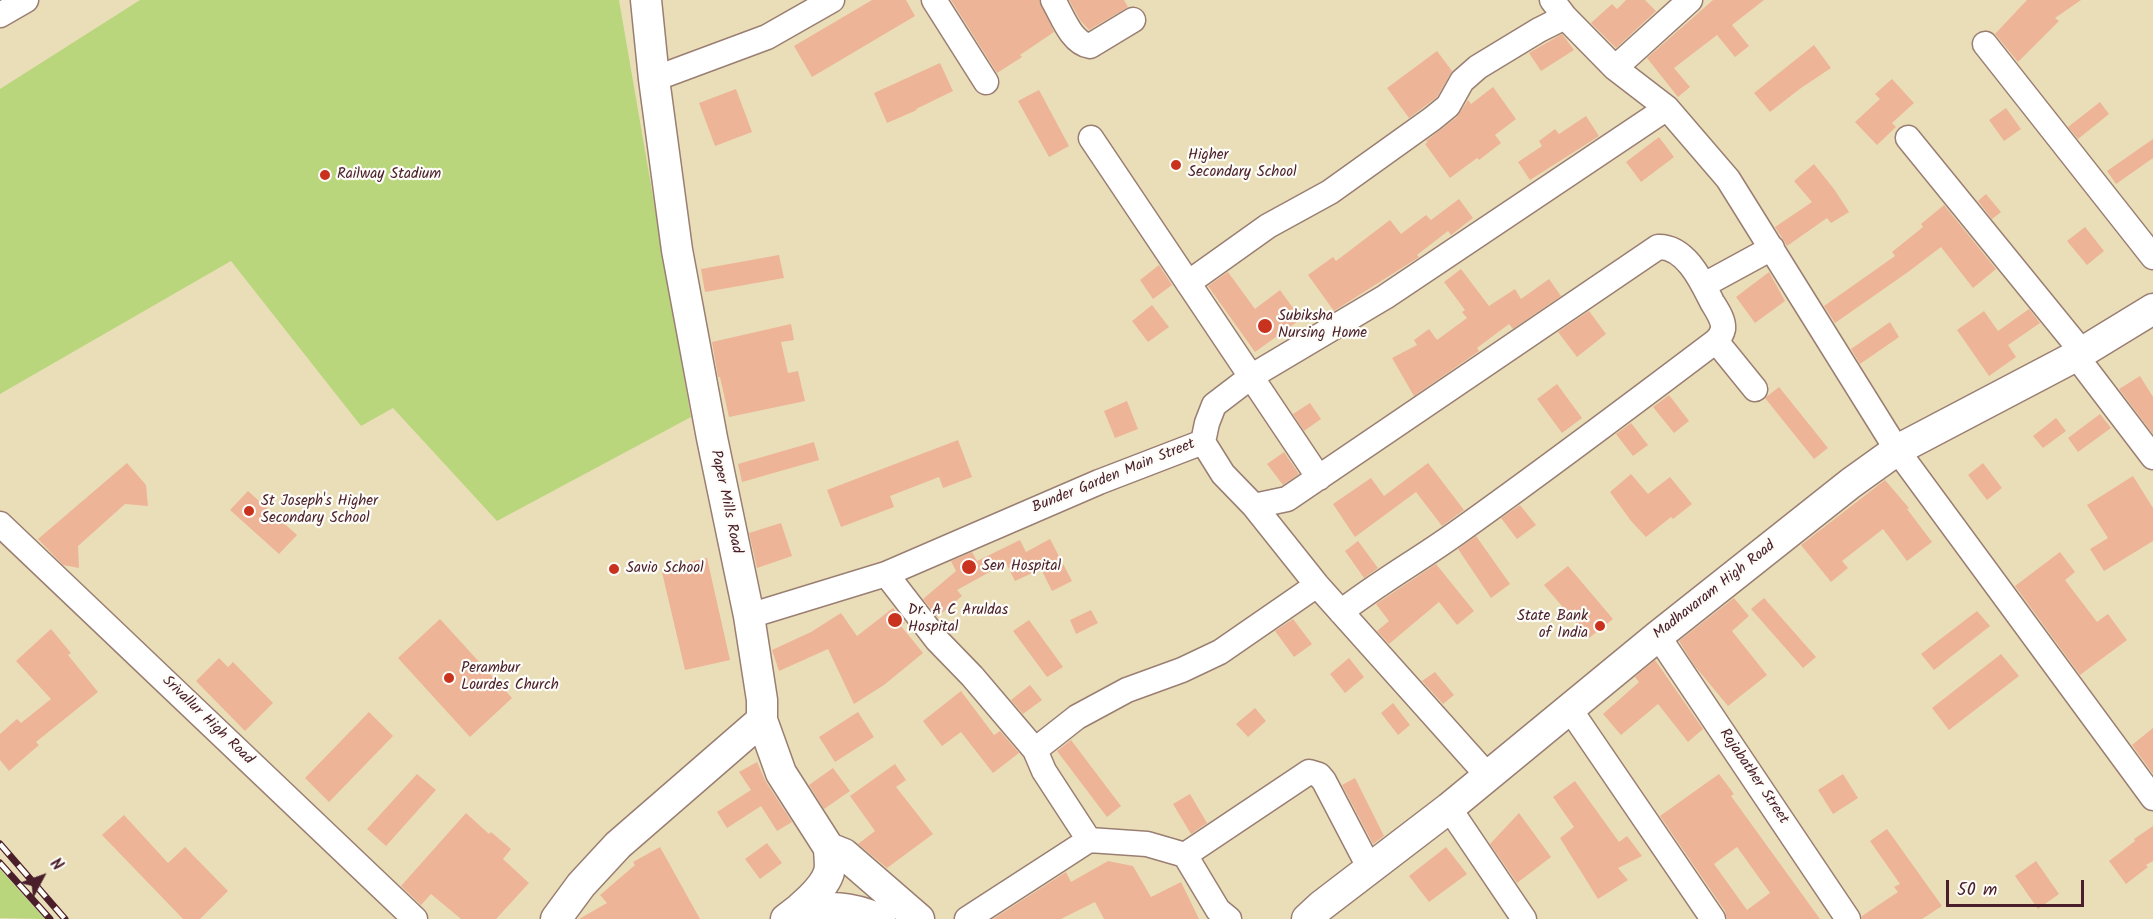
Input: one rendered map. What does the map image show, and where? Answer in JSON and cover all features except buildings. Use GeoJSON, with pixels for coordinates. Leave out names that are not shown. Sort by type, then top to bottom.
{"type":"FeatureCollection","features":[{"type":"Feature","properties":{"kind":"main road","name":"Paper Mills Road"},"geometry":{"type":"LineString","coordinates":[[646,0],[677,250],[712,438],[749,616],[762,700],[762,720],[781,773],[829,848]]}},
{"type":"Feature","properties":{"kind":"main road","name":"Madhavaram High Road"},"geometry":{"type":"LineString","coordinates":[[1307,919],[1449,808],[1658,636],[1851,483],[1897,450],[2080,354],[2153,309]]}},
{"type":"Feature","properties":{"kind":"main road"},"geometry":{"type":"LineString","coordinates":[[556,919],[581,885],[618,845],[762,720]]}},
{"type":"Feature","properties":{"kind":"main road"},"geometry":{"type":"LineString","coordinates":[[792,915],[824,883],[829,872],[829,848],[844,854],[919,919]]}},
{"type":"Feature","properties":{"kind":"main road"},"geometry":{"type":"LineString","coordinates":[[792,915],[832,907],[851,908],[880,919]]}},
{"type":"Feature","properties":{"kind":"street"},"geometry":{"type":"LineString","coordinates":[[0,15],[26,0]]}},
{"type":"Feature","properties":{"kind":"street"},"geometry":{"type":"LineString","coordinates":[[654,79],[767,37],[832,0]]}},
{"type":"Feature","properties":{"kind":"street"},"geometry":{"type":"LineString","coordinates":[[934,0],[986,82]]}},
{"type":"Feature","properties":{"kind":"street"},"geometry":{"type":"LineString","coordinates":[[1053,0],[1083,45],[1090,46],[1132,20]]}},
{"type":"Feature","properties":{"kind":"street"},"geometry":{"type":"LineString","coordinates":[[1615,68],[1690,0]]}},
{"type":"Feature","properties":{"kind":"street"},"geometry":{"type":"LineString","coordinates":[[1188,283],[1268,225],[1330,192],[1432,119],[1448,106],[1462,81],[1478,67],[1539,30],[1559,9],[1615,68],[1667,108],[1728,179],[1897,450],[2150,790]]}},
{"type":"Feature","properties":{"kind":"street"},"geometry":{"type":"LineString","coordinates":[[1985,44],[2153,257]]}},
{"type":"Feature","properties":{"kind":"street"},"geometry":{"type":"LineString","coordinates":[[1203,442],[1214,405],[1252,376],[1385,297],[1667,108]]}},
{"type":"Feature","properties":{"kind":"street"},"geometry":{"type":"LineString","coordinates":[[1091,138],[1319,478]]}},
{"type":"Feature","properties":{"kind":"street"},"geometry":{"type":"LineString","coordinates":[[1908,138],[2080,354],[2153,457]]}},
{"type":"Feature","properties":{"kind":"street"},"geometry":{"type":"LineString","coordinates":[[1254,506],[1287,499],[1658,247],[1665,247],[1682,256],[1704,285],[1722,321],[1723,330],[1716,341],[1587,439],[1415,562],[1370,589],[1341,612]]}},
{"type":"Feature","properties":{"kind":"street"},"geometry":{"type":"LineString","coordinates":[[1704,285],[1772,248]]}},
{"type":"Feature","properties":{"kind":"street"},"geometry":{"type":"LineString","coordinates":[[1716,341],[1755,389]]}},
{"type":"Feature","properties":{"kind":"street","name":"Bunder Garden Main Street"},"geometry":{"type":"LineString","coordinates":[[749,616],[886,574],[1099,482],[1203,442],[1223,474],[1254,506],[1317,585],[1488,776]]}},
{"type":"Feature","properties":{"kind":"street","name":"Srivallur High Road"},"geometry":{"type":"LineString","coordinates":[[0,524],[415,919]]}},
{"type":"Feature","properties":{"kind":"street"},"geometry":{"type":"LineString","coordinates":[[886,574],[937,640],[972,676],[1035,750],[1044,771],[1089,840]]}},
{"type":"Feature","properties":{"kind":"street"},"geometry":{"type":"LineString","coordinates":[[1035,750],[1077,717],[1127,690],[1182,670],[1220,652],[1317,585]]}},
{"type":"Feature","properties":{"kind":"street","name":"Rajabather Street"},"geometry":{"type":"LineString","coordinates":[[1658,636],[1848,919]]}},
{"type":"Feature","properties":{"kind":"street"},"geometry":{"type":"LineString","coordinates":[[1569,708],[1713,919]]}},
{"type":"Feature","properties":{"kind":"street"},"geometry":{"type":"LineString","coordinates":[[1185,855],[1310,772],[1319,775],[1324,781],[1370,869]]}},
{"type":"Feature","properties":{"kind":"street"},"geometry":{"type":"LineString","coordinates":[[1449,808],[1524,919]]}},
{"type":"Feature","properties":{"kind":"street"},"geometry":{"type":"LineString","coordinates":[[967,919],[1089,840],[1147,844],[1185,855],[1218,910],[1228,919]]}},
{"type":"Feature","properties":{"kind":"green space","name":"Railway Stadium"},"geometry":{"type":"Polygon","coordinates":[[[140,0],[619,0],[691,417],[497,521],[393,408],[361,426],[231,261],[0,394],[0,89],[140,0]]]}},
{"type":"Feature","properties":{"kind":"green space"},"geometry":{"type":"Polygon","coordinates":[[[0,869],[45,919],[0,918],[0,869]]]}},
{"type":"Feature","properties":{"kind":"railway"},"geometry":{"type":"LineString","coordinates":[[0,844],[65,919]]}},
{"type":"Feature","properties":{"kind":"railway"},"geometry":{"type":"LineString","coordinates":[[0,863],[50,919]]}},
{"type":"Feature","properties":{"kind":"place","name":"Higher Secondary School"},"geometry":{"type":"Point","coordinates":[1176,165]}},
{"type":"Feature","properties":{"kind":"place","name":"Railway Stadium"},"geometry":{"type":"Point","coordinates":[325,175]}},
{"type":"Feature","properties":{"kind":"place","name":"Subiksha Nursing Home"},"geometry":{"type":"Point","coordinates":[1265,326]}},
{"type":"Feature","properties":{"kind":"place","name":"St Joseph's Higher Secondary School"},"geometry":{"type":"Point","coordinates":[249,511]}},
{"type":"Feature","properties":{"kind":"place","name":"Sen Hospital"},"geometry":{"type":"Point","coordinates":[969,567]}},
{"type":"Feature","properties":{"kind":"place","name":"Savio School"},"geometry":{"type":"Point","coordinates":[614,569]}},
{"type":"Feature","properties":{"kind":"place","name":"Dr. A C Aruldas Hospital"},"geometry":{"type":"Point","coordinates":[895,620]}},
{"type":"Feature","properties":{"kind":"place","name":"State Bank of India"},"geometry":{"type":"Point","coordinates":[1600,626]}},
{"type":"Feature","properties":{"kind":"place","name":"Perambur Lourdes Church"},"geometry":{"type":"Point","coordinates":[449,678]}}]}
